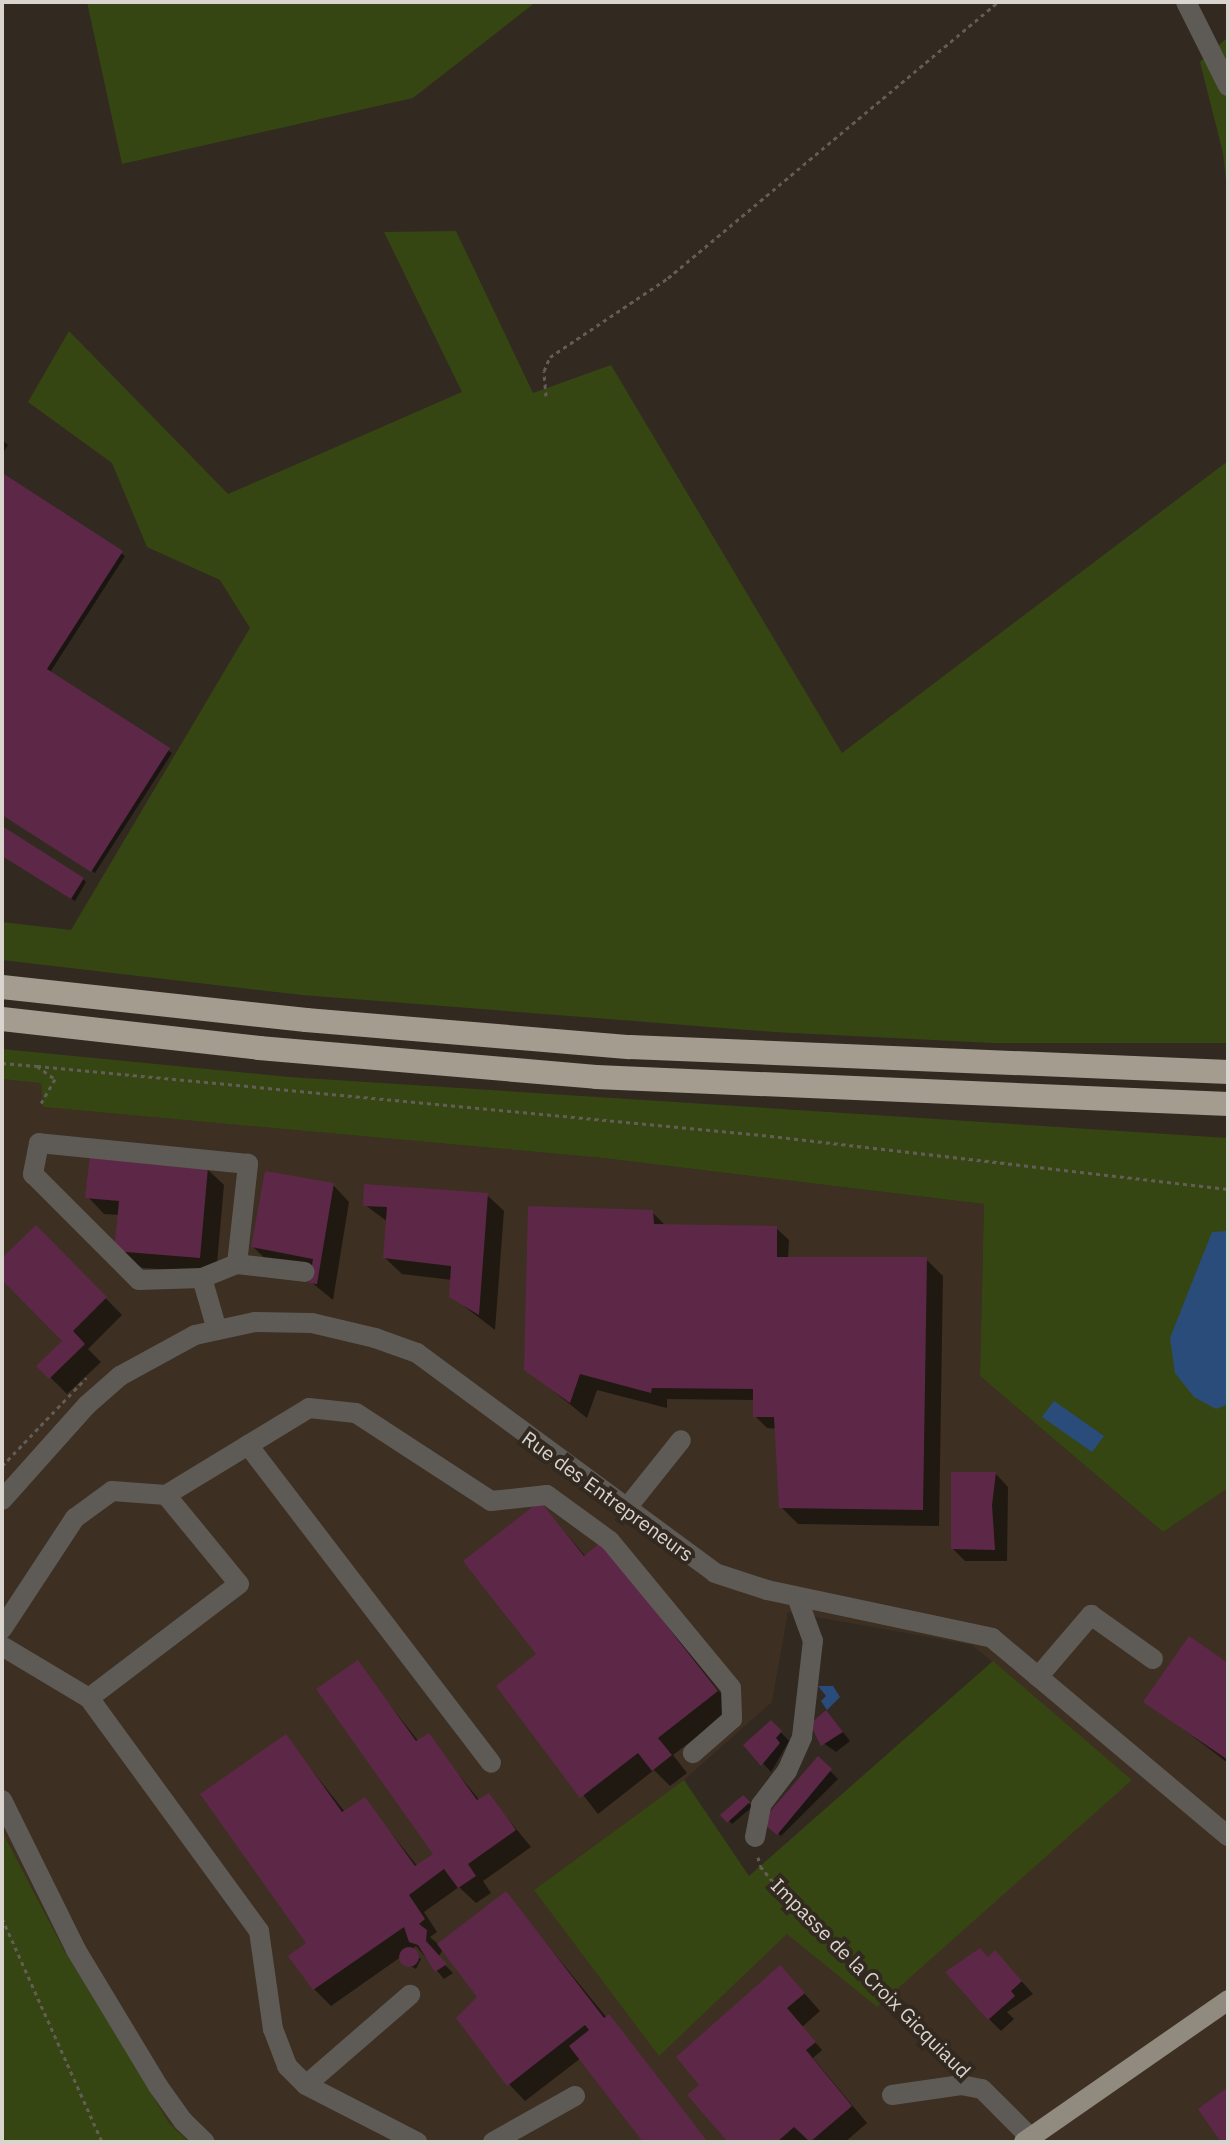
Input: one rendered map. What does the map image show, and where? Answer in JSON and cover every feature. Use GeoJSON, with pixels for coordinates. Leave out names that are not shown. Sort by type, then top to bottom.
{"type":"FeatureCollection","features":[{"type":"Feature","properties":{"kind":"highway"},"geometry":{"type":"LineString","coordinates":[[2,987],[277,1018],[586,1044],[922,1063],[1228,1072]]}},
{"type":"Feature","properties":{"kind":"highway"},"geometry":{"type":"LineString","coordinates":[[2,1019],[259,1048],[596,1077],[1228,1104]]}},
{"type":"Feature","properties":{"kind":"main road"},"geometry":{"type":"LineString","coordinates":[[1027,2140],[1228,2000]]}},
{"type":"Feature","properties":{"kind":"street"},"geometry":{"type":"LineString","coordinates":[[1186,2],[1228,86]]}},
{"type":"Feature","properties":{"kind":"street"},"geometry":{"type":"LineString","coordinates":[[237,1264],[248,1164],[39,1143],[33,1174],[139,1280],[202,1278],[237,1264],[305,1272]]}},
{"type":"Feature","properties":{"kind":"street"},"geometry":{"type":"LineString","coordinates":[[202,1278],[217,1330]]}},
{"type":"Feature","properties":{"kind":"street","name":"Rue des Entrepreneurs"},"geometry":{"type":"LineString","coordinates":[[2,1500],[68,1425],[120,1376],[156,1353],[217,1330],[255,1322],[312,1323],[417,1353],[715,1573],[797,1597],[992,1638],[1228,1836]]}},
{"type":"Feature","properties":{"kind":"street"},"geometry":{"type":"LineString","coordinates":[[2,1629],[75,1518],[112,1491],[166,1495],[309,1408],[356,1413],[491,1501],[547,1495],[566,1505],[610,1541],[731,1688],[732,1719],[693,1753]]}},
{"type":"Feature","properties":{"kind":"street"},"geometry":{"type":"LineString","coordinates":[[626,1509],[681,1440]]}},
{"type":"Feature","properties":{"kind":"street"},"geometry":{"type":"LineString","coordinates":[[248,1445],[491,1763]]}},
{"type":"Feature","properties":{"kind":"street"},"geometry":{"type":"LineString","coordinates":[[89,1698],[239,1584],[166,1495]]}},
{"type":"Feature","properties":{"kind":"street"},"geometry":{"type":"LineString","coordinates":[[755,1837],[761,1805],[787,1771],[802,1737],[813,1641],[797,1597]]}},
{"type":"Feature","properties":{"kind":"street"},"geometry":{"type":"LineString","coordinates":[[1038,1677],[1091,1615],[1153,1659]]}},
{"type":"Feature","properties":{"kind":"street"},"geometry":{"type":"LineString","coordinates":[[2,1646],[89,1698],[259,1931],[273,2029],[287,2066],[306,2085],[417,2142]]}},
{"type":"Feature","properties":{"kind":"street"},"geometry":{"type":"LineString","coordinates":[[2,1800],[76,1950],[158,2086],[183,2121],[205,2142]]}},
{"type":"Feature","properties":{"kind":"street"},"geometry":{"type":"LineString","coordinates":[[306,2085],[410,1995]]}},
{"type":"Feature","properties":{"kind":"street"},"geometry":{"type":"LineString","coordinates":[[892,2095],[961,2085],[982,2089],[1027,2140]]}},
{"type":"Feature","properties":{"kind":"street"},"geometry":{"type":"LineString","coordinates":[[493,2142],[575,2096]]}},
{"type":"Feature","properties":{"kind":"path"},"geometry":{"type":"LineString","coordinates":[[546,396],[544,371],[550,357],[668,278],[998,2]]}},
{"type":"Feature","properties":{"kind":"path"},"geometry":{"type":"LineString","coordinates":[[2,1063],[762,1135],[1228,1189]]}},
{"type":"Feature","properties":{"kind":"path"},"geometry":{"type":"LineString","coordinates":[[37,1066],[55,1079],[41,1103]]}},
{"type":"Feature","properties":{"kind":"path","name":"Impasse de la Croix Gicquiaud"},"geometry":{"type":"LineString","coordinates":[[755,1837],[760,1866],[797,1911],[982,2089]]}},
{"type":"Feature","properties":{"kind":"path"},"geometry":{"type":"LineString","coordinates":[[2,1918],[102,2142]]}},
{"type":"Feature","properties":{"kind":"shaded area"},"geometry":{"type":"Polygon","coordinates":[[[2,1079],[41,1082],[44,1107],[603,1158],[984,1204],[980,1376],[1163,1532],[1228,1488],[1228,2142],[189,2142],[169,2123],[63,1948],[2,1831],[2,1079]],[[788,1612],[772,1702],[684,1780],[534,1890],[787,1934],[1000,1895],[1132,1780],[972,1645],[788,1612]]]}},
{"type":"Feature","properties":{"kind":"green space"},"geometry":{"type":"Polygon","coordinates":[[[87,2],[536,2],[413,98],[122,164],[87,2]]]}},
{"type":"Feature","properties":{"kind":"green space"},"geometry":{"type":"Polygon","coordinates":[[[1228,37],[1228,199],[1223,153],[1200,62],[1228,37]]]}},
{"type":"Feature","properties":{"kind":"green space"},"geometry":{"type":"Polygon","coordinates":[[[456,231],[533,393],[611,365],[842,753],[1228,461],[1228,1043],[993,1043],[774,1032],[302,995],[2,960],[2,922],[71,930],[250,628],[220,580],[147,547],[112,463],[28,402],[69,331],[228,494],[462,392],[384,232],[456,231]]]}},
{"type":"Feature","properties":{"kind":"green space"},"geometry":{"type":"Polygon","coordinates":[[[2,1049],[289,1077],[1228,1138],[1228,1488],[1163,1532],[980,1376],[984,1204],[603,1158],[43,1107],[41,1083],[2,1079],[2,1049]]]}},
{"type":"Feature","properties":{"kind":"green space"},"geometry":{"type":"Polygon","coordinates":[[[993,1661],[1132,1780],[877,2007],[787,1934],[659,2056],[534,1890],[684,1780],[749,1876],[993,1661]]]}},
{"type":"Feature","properties":{"kind":"green space"},"geometry":{"type":"Polygon","coordinates":[[[2,1831],[63,1948],[169,2123],[189,2142],[2,2142],[2,1831]]]}},
{"type":"Feature","properties":{"kind":"water"},"geometry":{"type":"Polygon","coordinates":[[[1228,1231],[1228,1404],[1216,1409],[1194,1397],[1175,1373],[1170,1338],[1212,1232],[1228,1231]]]}},
{"type":"Feature","properties":{"kind":"water"},"geometry":{"type":"Polygon","coordinates":[[[1054,1401],[1104,1436],[1092,1452],[1042,1417],[1054,1401]]]}},
{"type":"Feature","properties":{"kind":"water"},"geometry":{"type":"Polygon","coordinates":[[[818,1686],[833,1686],[840,1697],[827,1710],[821,1701],[826,1696],[818,1686]]]}},
{"type":"Feature","properties":{"kind":"building"},"geometry":{"type":"Polygon","coordinates":[[[4,474],[123,551],[47,669],[170,748],[91,872],[2,815],[4,474]]]}},
{"type":"Feature","properties":{"kind":"building"},"geometry":{"type":"Polygon","coordinates":[[[2,826],[84,878],[71,899],[2,856],[2,826]]]}},
{"type":"Feature","properties":{"kind":"building"},"geometry":{"type":"Polygon","coordinates":[[[90,1155],[208,1167],[200,1258],[114,1251],[119,1201],[85,1198],[90,1155]]]}},
{"type":"Feature","properties":{"kind":"building"},"geometry":{"type":"Polygon","coordinates":[[[265,1171],[334,1183],[317,1284],[309,1283],[313,1259],[251,1247],[265,1171]]]}},
{"type":"Feature","properties":{"kind":"building"},"geometry":{"type":"Polygon","coordinates":[[[364,1184],[488,1193],[479,1315],[449,1297],[451,1266],[383,1258],[387,1207],[363,1206],[364,1184]]]}},
{"type":"Feature","properties":{"kind":"building"},"geometry":{"type":"Polygon","coordinates":[[[528,1206],[653,1210],[654,1224],[777,1226],[777,1257],[927,1257],[923,1510],[779,1508],[774,1417],[753,1417],[753,1389],[652,1388],[651,1393],[580,1374],[570,1403],[524,1370],[528,1206]]]}},
{"type":"Feature","properties":{"kind":"building"},"geometry":{"type":"Polygon","coordinates":[[[36,1225],[107,1297],[73,1331],[85,1344],[49,1379],[36,1366],[62,1341],[2,1280],[2,1258],[36,1225]]]}},
{"type":"Feature","properties":{"kind":"building"},"geometry":{"type":"Polygon","coordinates":[[[951,1472],[996,1472],[992,1505],[995,1550],[951,1549],[951,1472]]]}},
{"type":"Feature","properties":{"kind":"building"},"geometry":{"type":"Polygon","coordinates":[[[540,1501],[584,1556],[601,1542],[718,1691],[658,1738],[672,1755],[652,1771],[638,1753],[580,1798],[496,1686],[536,1654],[463,1561],[540,1501]]]}},
{"type":"Feature","properties":{"kind":"building"},"geometry":{"type":"Polygon","coordinates":[[[1189,1636],[1228,1663],[1228,1760],[1143,1702],[1189,1636]]]}},
{"type":"Feature","properties":{"kind":"building"},"geometry":{"type":"Polygon","coordinates":[[[358,1660],[416,1741],[429,1733],[477,1800],[489,1793],[516,1830],[468,1864],[476,1876],[458,1888],[444,1869],[409,1895],[425,1919],[419,1924],[427,1930],[426,1941],[447,1964],[435,1972],[418,1945],[409,1942],[404,1927],[313,1990],[288,1956],[306,1943],[200,1794],[286,1734],[342,1812],[365,1797],[415,1866],[433,1854],[316,1689],[358,1660]]]}},
{"type":"Feature","properties":{"kind":"building"},"geometry":{"type":"Polygon","coordinates":[[[826,1710],[843,1732],[821,1746],[810,1724],[826,1710]]]}},
{"type":"Feature","properties":{"kind":"building"},"geometry":{"type":"Polygon","coordinates":[[[771,1720],[782,1731],[776,1738],[780,1743],[761,1766],[743,1745],[771,1720]]]}},
{"type":"Feature","properties":{"kind":"building"},"geometry":{"type":"Polygon","coordinates":[[[818,1756],[832,1769],[777,1835],[761,1822],[818,1756]]]}},
{"type":"Feature","properties":{"kind":"building"},"geometry":{"type":"Polygon","coordinates":[[[743,1795],[750,1802],[727,1823],[720,1815],[743,1795]]]}},
{"type":"Feature","properties":{"kind":"building"},"geometry":{"type":"Polygon","coordinates":[[[506,1891],[604,2018],[609,2014],[708,2142],[643,2142],[569,2046],[589,2030],[585,2025],[507,2086],[456,2018],[477,1997],[437,1944],[506,1891]]]}},
{"type":"Feature","properties":{"kind":"building"},"geometry":{"type":"Polygon","coordinates":[[[409,1947],[416,1950],[419,1957],[416,1964],[409,1967],[402,1964],[399,1957],[402,1950],[409,1947]]]}},
{"type":"Feature","properties":{"kind":"building"},"geometry":{"type":"Polygon","coordinates":[[[980,1948],[988,1957],[995,1950],[1022,1981],[1011,1991],[1015,1996],[988,2020],[945,1972],[980,1948]]]}},
{"type":"Feature","properties":{"kind":"building"},"geometry":{"type":"Polygon","coordinates":[[[780,1965],[805,1993],[787,2008],[816,2042],[806,2050],[852,2106],[810,2142],[794,2127],[777,2142],[728,2142],[687,2095],[699,2085],[676,2057],[780,1965]]]}},
{"type":"Feature","properties":{"kind":"building"},"geometry":{"type":"Polygon","coordinates":[[[1228,2087],[1228,2142],[1221,2142],[1198,2109],[1228,2087]]]}}]}
